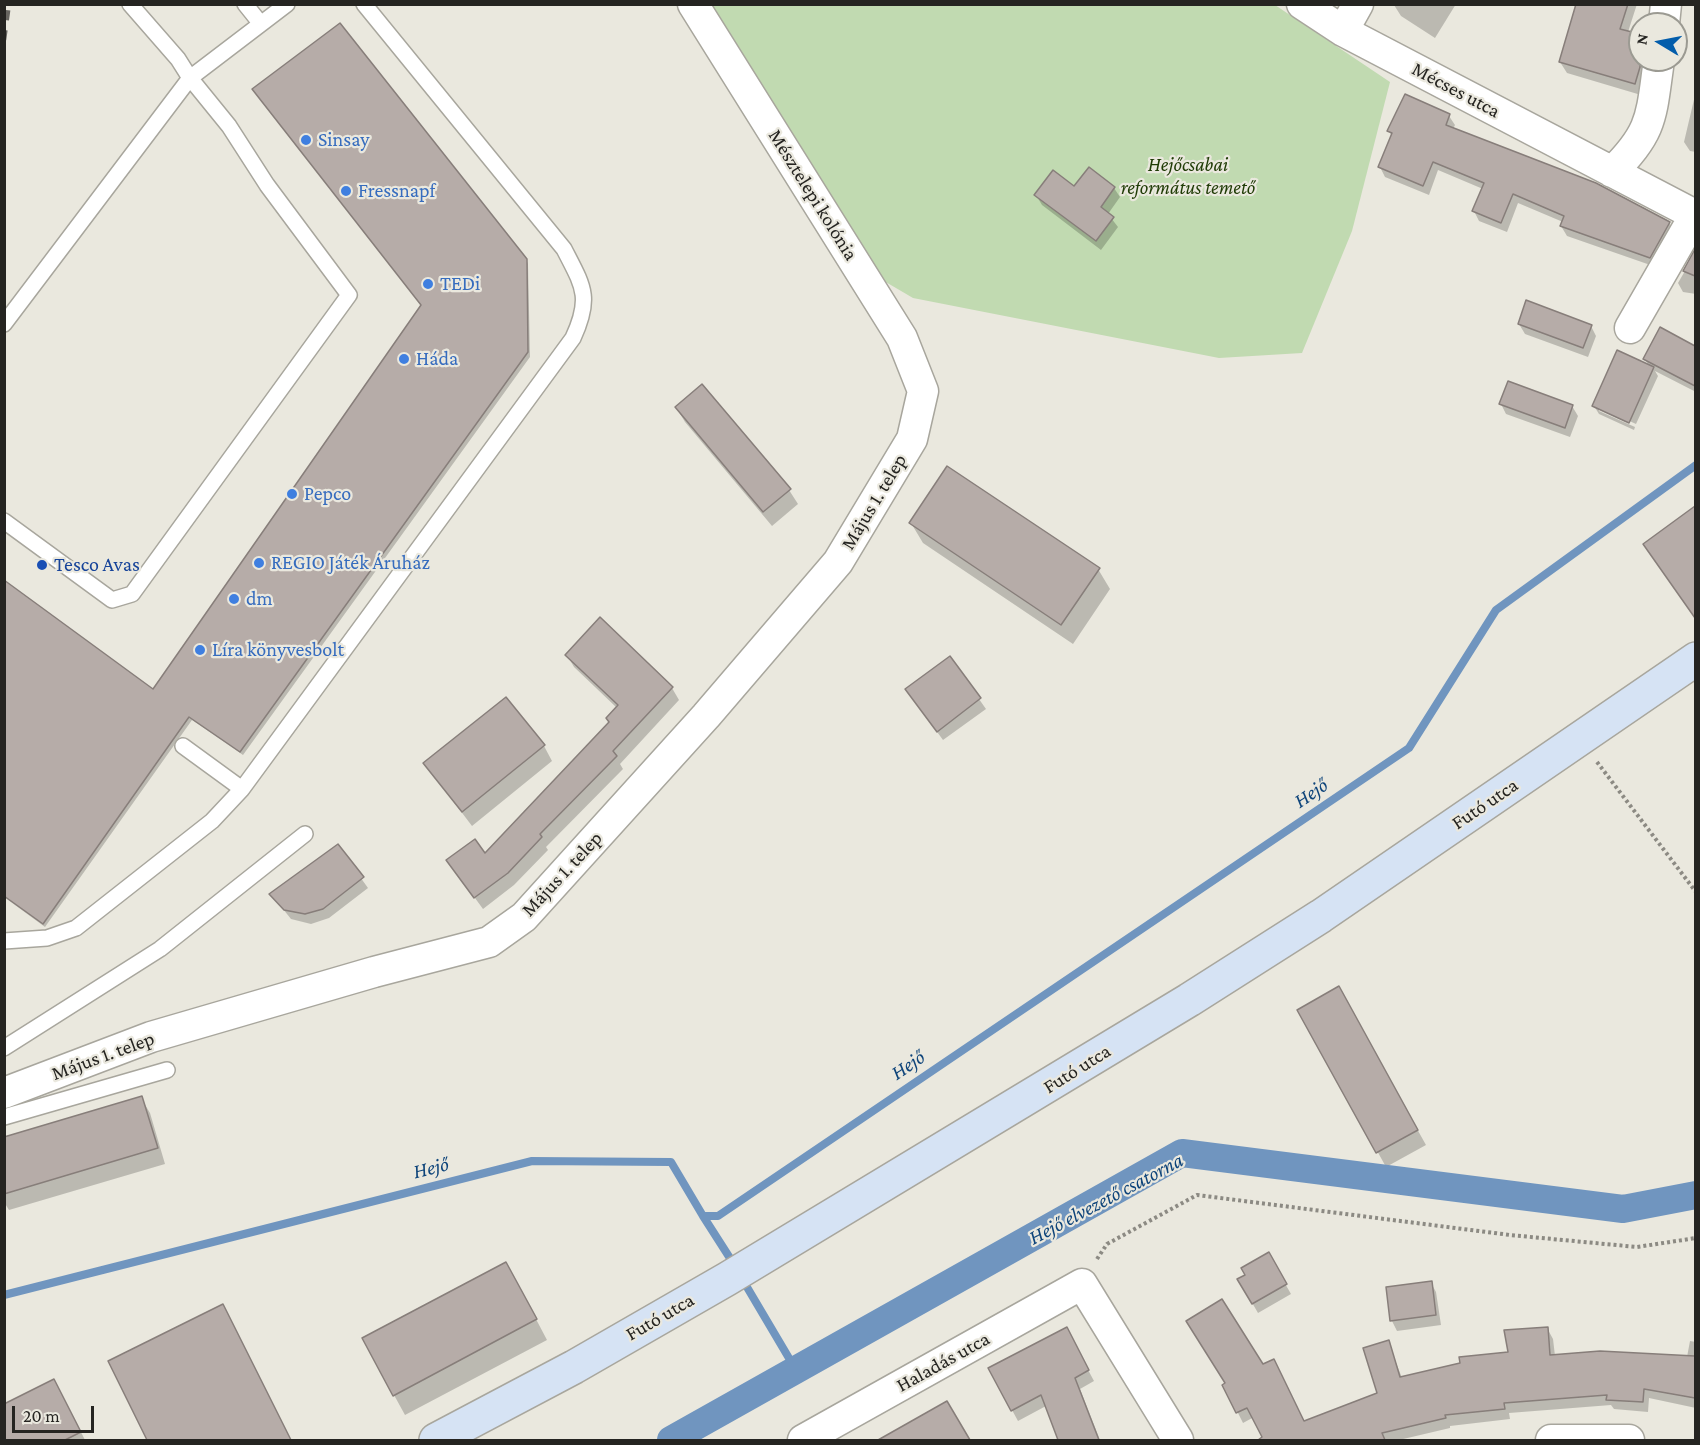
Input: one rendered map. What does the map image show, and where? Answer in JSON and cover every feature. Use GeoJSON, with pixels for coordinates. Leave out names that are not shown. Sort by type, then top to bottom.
{"type":"FeatureCollection","features":[{"type":"Feature","properties":{"kind":"main road","name":"Futó utca"},"geometry":{"type":"LineString","coordinates":[[436,1440],[574,1367],[736,1274],[1208,988],[1321,916],[1695,659]]}},
{"type":"Feature","properties":{"kind":"street","name":"Mésztelepi kolónia"},"geometry":{"type":"LineString","coordinates":[[693,4],[902,338],[923,391]]}},
{"type":"Feature","properties":{"kind":"street","name":"Mécses utca"},"geometry":{"type":"LineString","coordinates":[[1302,4],[1343,31],[1695,215],[1630,328]]}},
{"type":"Feature","properties":{"kind":"street"},"geometry":{"type":"LineString","coordinates":[[1343,31],[1358,4]]}},
{"type":"Feature","properties":{"kind":"street"},"geometry":{"type":"LineString","coordinates":[[1612,172],[1633,152],[1650,122],[1657,72]]}},
{"type":"Feature","properties":{"kind":"street","name":"Május 1. telep"},"geometry":{"type":"LineString","coordinates":[[4,1093],[151,1037],[374,972],[489,942],[524,917],[706,716],[838,562],[912,439],[923,391]]}},
{"type":"Feature","properties":{"kind":"street"},"geometry":{"type":"LineString","coordinates":[[1082,1284],[1178,1440]]}},
{"type":"Feature","properties":{"kind":"street","name":"Haladás utca"},"geometry":{"type":"LineString","coordinates":[[803,1440],[1082,1284]]}},
{"type":"Feature","properties":{"kind":"street"},"geometry":{"type":"LineString","coordinates":[[1551,1440],[1629,1440]]}},
{"type":"Feature","properties":{"kind":"lane"},"geometry":{"type":"LineString","coordinates":[[4,521],[112,600],[132,594],[349,295],[267,185],[230,126],[190,78],[178,59],[130,4]]}},
{"type":"Feature","properties":{"kind":"lane"},"geometry":{"type":"LineString","coordinates":[[245,4],[261,24]]}},
{"type":"Feature","properties":{"kind":"lane"},"geometry":{"type":"LineString","coordinates":[[4,324],[190,78],[286,4]]}},
{"type":"Feature","properties":{"kind":"lane"},"geometry":{"type":"LineString","coordinates":[[4,941],[48,938],[76,928],[212,820],[242,789],[573,338],[583,315],[583,286],[564,249],[364,4]]}},
{"type":"Feature","properties":{"kind":"lane"},"geometry":{"type":"LineString","coordinates":[[183,746],[242,789]]}},
{"type":"Feature","properties":{"kind":"lane"},"geometry":{"type":"LineString","coordinates":[[4,1048],[160,949],[305,834]]}},
{"type":"Feature","properties":{"kind":"lane"},"geometry":{"type":"LineString","coordinates":[[4,1117],[167,1070]]}},
{"type":"Feature","properties":{"kind":"path"},"geometry":{"type":"LineString","coordinates":[[1581,739],[1695,892]]}},
{"type":"Feature","properties":{"kind":"path"},"geometry":{"type":"LineString","coordinates":[[1082,1284],[1107,1244],[1197,1195],[1510,1235],[1637,1247],[1695,1238]]}},
{"type":"Feature","properties":{"kind":"green space","name":"Hejőcsabai református temető"},"geometry":{"type":"Polygon","coordinates":[[[712,5],[1275,5],[1390,82],[1352,231],[1302,353],[1219,358],[913,298],[884,281],[712,5]]]}},
{"type":"Feature","properties":{"kind":"building"},"geometry":{"type":"Polygon","coordinates":[[[1576,4],[1628,4],[1620,29],[1628,31],[1628,72],[1639,72],[1635,84],[1559,62],[1576,4]]]}},
{"type":"Feature","properties":{"kind":"building"},"geometry":{"type":"Polygon","coordinates":[[[340,23],[527,259],[528,352],[240,752],[189,717],[43,924],[4,896],[4,580],[153,689],[421,305],[252,89],[340,23]]]}},
{"type":"Feature","properties":{"kind":"building"},"geometry":{"type":"Polygon","coordinates":[[[1405,94],[1450,114],[1446,125],[1596,183],[1670,222],[1650,258],[1560,226],[1564,216],[1513,194],[1501,223],[1472,211],[1484,183],[1433,162],[1423,186],[1378,167],[1392,133],[1387,131],[1405,94]]]}},
{"type":"Feature","properties":{"kind":"building"},"geometry":{"type":"Polygon","coordinates":[[[1089,167],[1115,187],[1101,207],[1114,217],[1096,241],[1034,195],[1053,170],[1074,186],[1089,167]]]}},
{"type":"Feature","properties":{"kind":"building"},"geometry":{"type":"Polygon","coordinates":[[[1695,249],[1695,276],[1683,271],[1695,249]]]}},
{"type":"Feature","properties":{"kind":"building"},"geometry":{"type":"Polygon","coordinates":[[[1526,300],[1592,325],[1583,348],[1518,324],[1526,300]]]}},
{"type":"Feature","properties":{"kind":"building"},"geometry":{"type":"Polygon","coordinates":[[[1660,327],[1695,346],[1695,386],[1643,359],[1660,327]]]}},
{"type":"Feature","properties":{"kind":"building"},"geometry":{"type":"Polygon","coordinates":[[[1617,350],[1654,367],[1629,423],[1592,406],[1617,350]]]}},
{"type":"Feature","properties":{"kind":"building"},"geometry":{"type":"Polygon","coordinates":[[[1508,381],[1573,405],[1565,428],[1499,404],[1508,381]]]}},
{"type":"Feature","properties":{"kind":"building"},"geometry":{"type":"Polygon","coordinates":[[[702,384],[791,489],[763,512],[675,407],[702,384]]]}},
{"type":"Feature","properties":{"kind":"building"},"geometry":{"type":"Polygon","coordinates":[[[947,466],[1100,568],[1061,625],[909,523],[947,466]]]}},
{"type":"Feature","properties":{"kind":"building"},"geometry":{"type":"Polygon","coordinates":[[[1695,506],[1695,618],[1643,544],[1695,506]]]}},
{"type":"Feature","properties":{"kind":"building"},"geometry":{"type":"Polygon","coordinates":[[[600,617],[673,687],[613,751],[617,756],[540,834],[542,837],[508,873],[474,898],[446,860],[475,839],[485,853],[609,722],[606,718],[618,705],[565,655],[600,617]]]}},
{"type":"Feature","properties":{"kind":"building"},"geometry":{"type":"Polygon","coordinates":[[[950,656],[981,698],[937,732],[905,689],[950,656]]]}},
{"type":"Feature","properties":{"kind":"building"},"geometry":{"type":"Polygon","coordinates":[[[506,697],[545,745],[462,812],[423,763],[506,697]]]}},
{"type":"Feature","properties":{"kind":"building"},"geometry":{"type":"Polygon","coordinates":[[[338,844],[364,877],[323,909],[305,914],[284,910],[269,894],[338,844]]]}},
{"type":"Feature","properties":{"kind":"building"},"geometry":{"type":"Polygon","coordinates":[[[1339,986],[1418,1130],[1376,1153],[1297,1010],[1339,986]]]}},
{"type":"Feature","properties":{"kind":"building"},"geometry":{"type":"Polygon","coordinates":[[[142,1096],[158,1148],[4,1194],[4,1137],[142,1096]]]}},
{"type":"Feature","properties":{"kind":"building"},"geometry":{"type":"Polygon","coordinates":[[[1269,1252],[1287,1284],[1252,1304],[1237,1279],[1245,1275],[1241,1268],[1269,1252]]]}},
{"type":"Feature","properties":{"kind":"building"},"geometry":{"type":"Polygon","coordinates":[[[506,1262],[537,1319],[393,1396],[362,1338],[506,1262]]]}},
{"type":"Feature","properties":{"kind":"building"},"geometry":{"type":"Polygon","coordinates":[[[1432,1281],[1436,1315],[1390,1321],[1386,1287],[1432,1281]]]}},
{"type":"Feature","properties":{"kind":"building"},"geometry":{"type":"Polygon","coordinates":[[[1222,1299],[1263,1364],[1274,1359],[1304,1421],[1377,1393],[1363,1348],[1389,1340],[1400,1377],[1460,1363],[1459,1357],[1508,1352],[1504,1330],[1548,1327],[1550,1355],[1600,1351],[1695,1356],[1695,1398],[1644,1389],[1643,1402],[1606,1400],[1607,1395],[1504,1403],[1505,1409],[1445,1415],[1446,1418],[1382,1433],[1385,1440],[1258,1440],[1262,1437],[1247,1408],[1236,1413],[1222,1385],[1225,1383],[1186,1321],[1222,1299]]]}},
{"type":"Feature","properties":{"kind":"building"},"geometry":{"type":"Polygon","coordinates":[[[223,1304],[291,1440],[147,1440],[108,1361],[223,1304]]]}},
{"type":"Feature","properties":{"kind":"building"},"geometry":{"type":"Polygon","coordinates":[[[1067,1327],[1089,1370],[1075,1378],[1099,1440],[1058,1440],[1041,1395],[1011,1411],[988,1368],[1067,1327]]]}},
{"type":"Feature","properties":{"kind":"building"},"geometry":{"type":"Polygon","coordinates":[[[54,1379],[81,1432],[65,1440],[4,1440],[4,1404],[54,1379]]]}},
{"type":"Feature","properties":{"kind":"building"},"geometry":{"type":"Polygon","coordinates":[[[947,1401],[970,1440],[878,1440],[947,1401]]]}},
{"type":"Feature","properties":{"kind":"waterway","name":"Hejő"},"geometry":{"type":"LineString","coordinates":[[4,1295],[532,1161],[671,1162],[703,1216],[718,1216],[1409,748],[1496,610],[1696,465]]}},
{"type":"Feature","properties":{"kind":"waterway","name":"Hejő elvezető csatorna"},"geometry":{"type":"LineString","coordinates":[[671,1440],[1182,1153],[1623,1209],[1696,1195]]}},
{"type":"Feature","properties":{"kind":"waterway"},"geometry":{"type":"LineString","coordinates":[[703,1216],[735,1266]]}},
{"type":"Feature","properties":{"kind":"waterway"},"geometry":{"type":"LineString","coordinates":[[741,1277],[796,1370]]}},
{"type":"Feature","properties":{"kind":"railway"},"geometry":{"type":"LineString","coordinates":[[4,40],[9,4]]}},
{"type":"Feature","properties":{"kind":"place","name":"Sinsay"},"geometry":{"type":"Point","coordinates":[306,140]}},
{"type":"Feature","properties":{"kind":"place","name":"Fressnapf"},"geometry":{"type":"Point","coordinates":[346,191]}},
{"type":"Feature","properties":{"kind":"place","name":"TEDi"},"geometry":{"type":"Point","coordinates":[428,284]}},
{"type":"Feature","properties":{"kind":"place","name":"Háda"},"geometry":{"type":"Point","coordinates":[404,359]}},
{"type":"Feature","properties":{"kind":"place","name":"Pepco"},"geometry":{"type":"Point","coordinates":[292,494]}},
{"type":"Feature","properties":{"kind":"place","name":"REGIO Játék Áruház"},"geometry":{"type":"Point","coordinates":[259,563]}},
{"type":"Feature","properties":{"kind":"place","name":"Tesco Avas"},"geometry":{"type":"Point","coordinates":[42,565]}},
{"type":"Feature","properties":{"kind":"place","name":"dm"},"geometry":{"type":"Point","coordinates":[234,599]}},
{"type":"Feature","properties":{"kind":"place","name":"Líra könyvesbolt"},"geometry":{"type":"Point","coordinates":[200,650]}}]}
